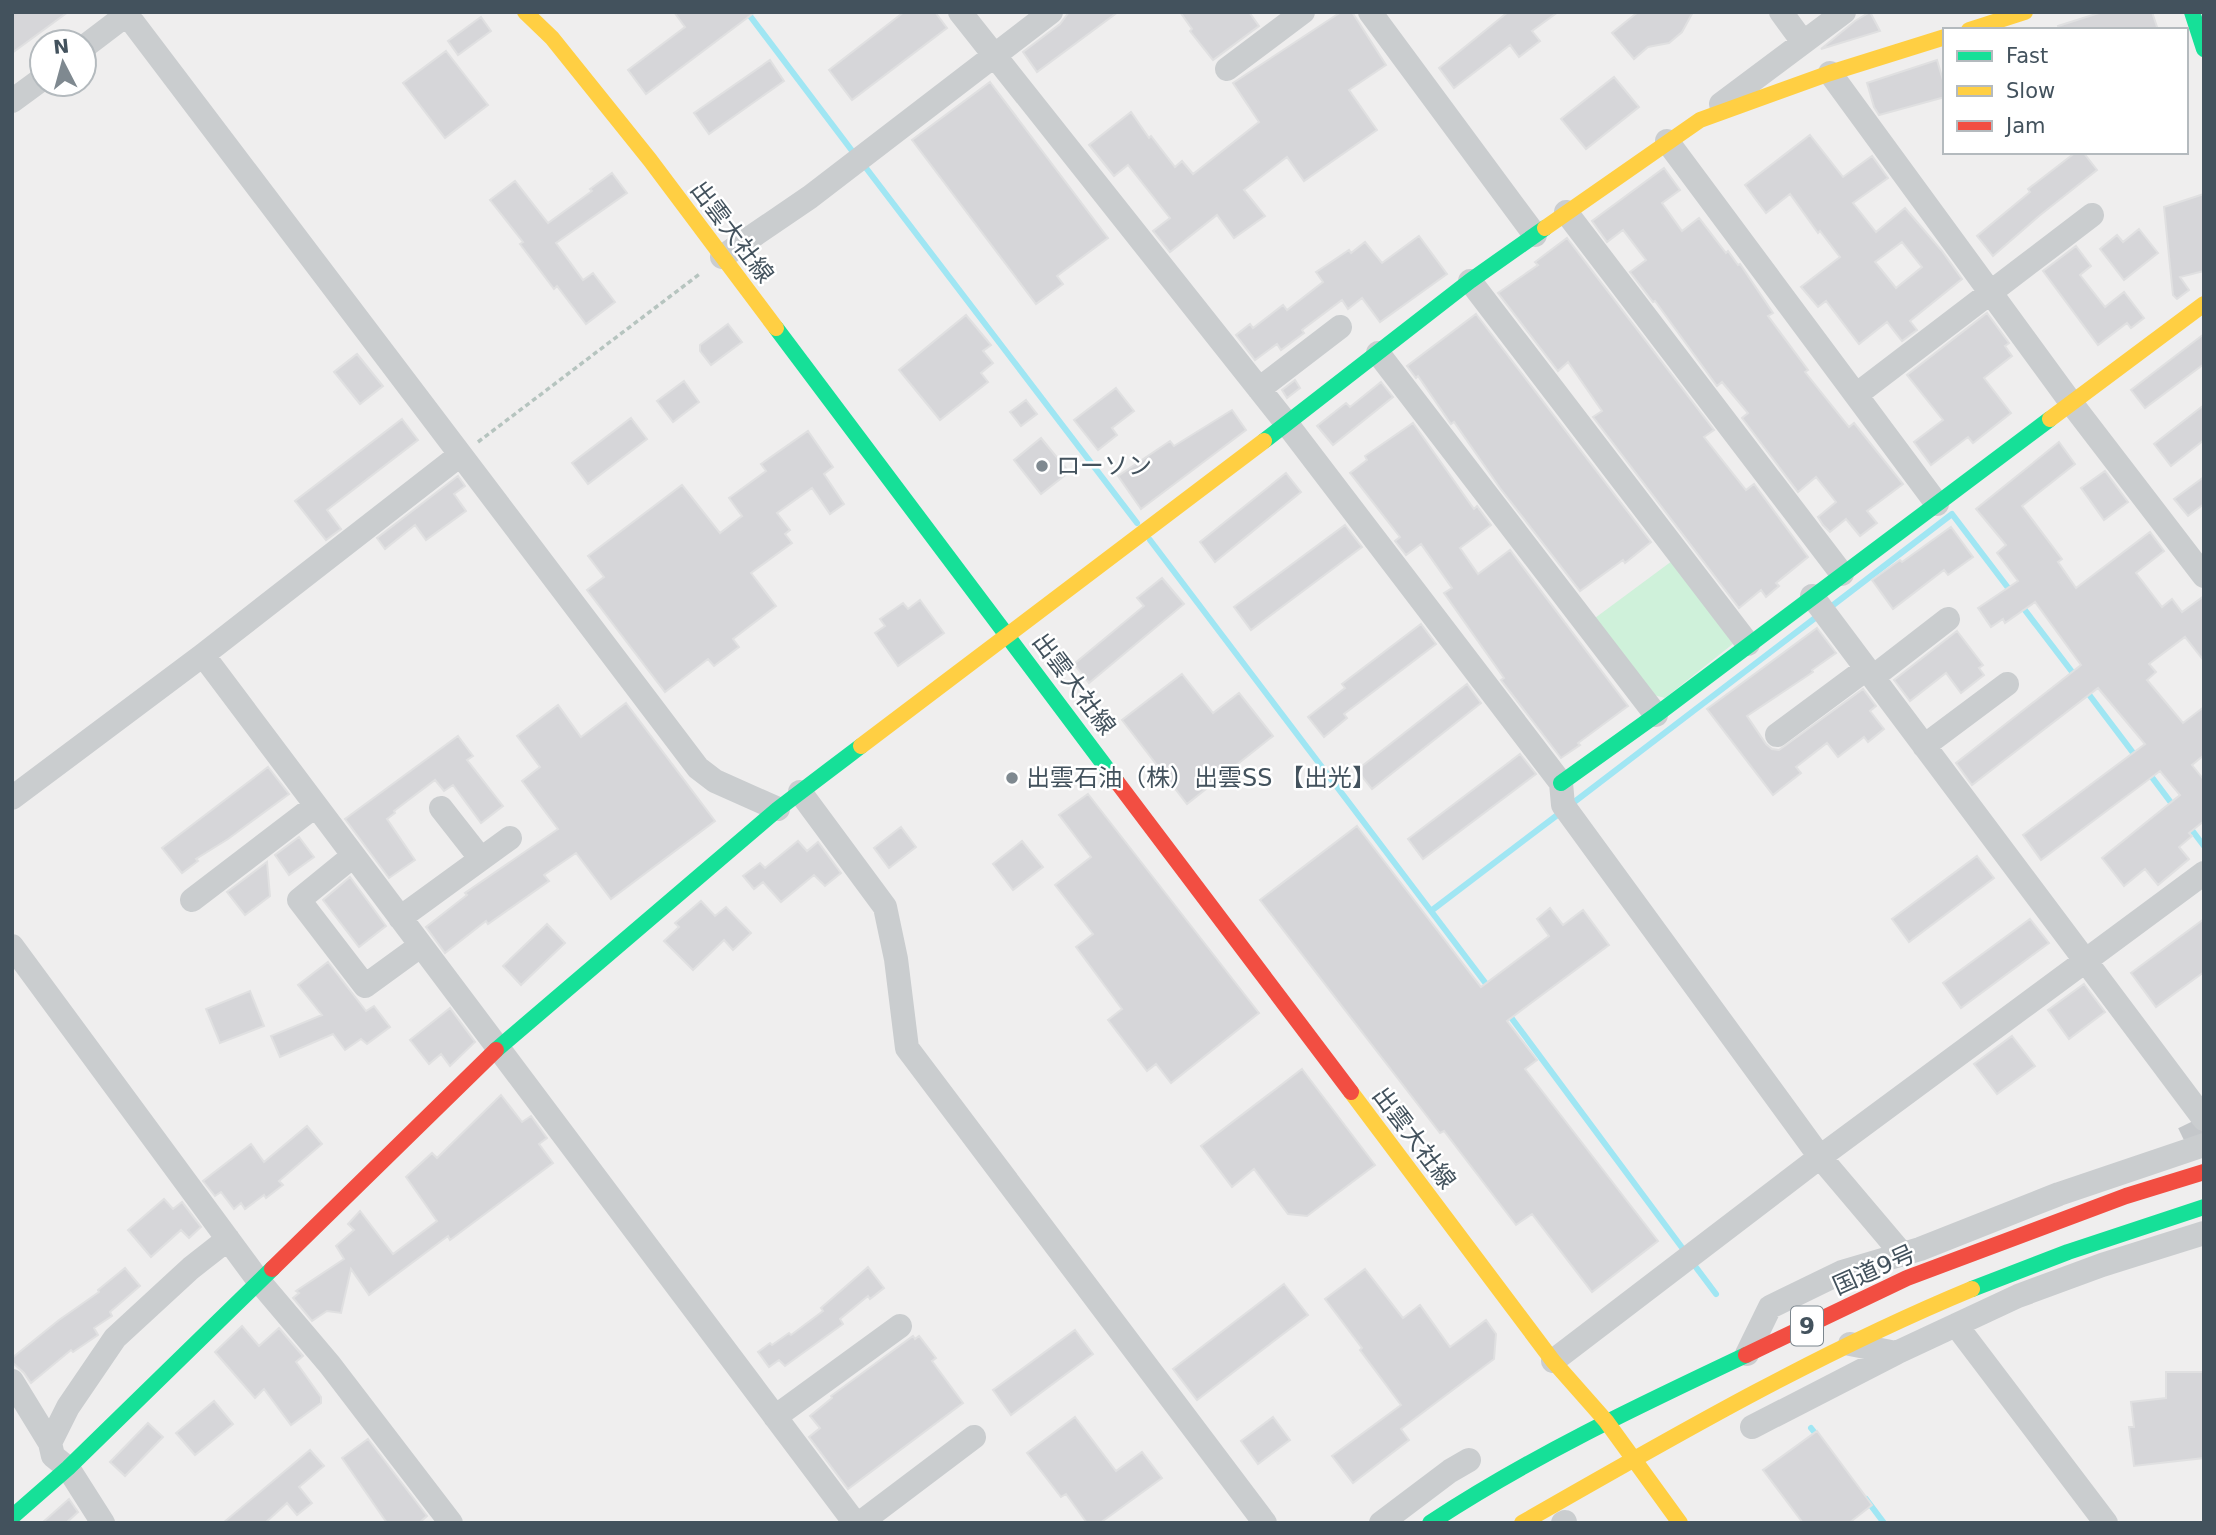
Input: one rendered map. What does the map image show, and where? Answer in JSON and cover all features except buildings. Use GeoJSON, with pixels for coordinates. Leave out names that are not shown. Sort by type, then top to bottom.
{"type":"FeatureCollection","features":[{"type":"Feature","properties":{"kind":"main road","name":"出雲大社線"},"geometry":{"type":"LineString","coordinates":[[525,12],[552,38],[604,101],[1009,635],[1553,1361],[1606,1421],[1680,1523]]}},
{"type":"Feature","properties":{"kind":"main road"},"geometry":{"type":"LineString","coordinates":[[1975,28],[2025,12]]}},
{"type":"Feature","properties":{"kind":"main road"},"geometry":{"type":"LineString","coordinates":[[2192,12],[2204,49]]}},
{"type":"Feature","properties":{"kind":"main road"},"geometry":{"type":"LineString","coordinates":[[12,1517],[68,1468],[497,1049],[800,792],[1287,424],[1470,281],[1667,141],[1700,120],[1830,73],[1943,38]]}},
{"type":"Feature","properties":{"kind":"main road"},"geometry":{"type":"LineString","coordinates":[[1561,783],[1656,715],[2204,304]]}},
{"type":"Feature","properties":{"kind":"main road","name":"国道9号"},"geometry":{"type":"LineString","coordinates":[[1430,1523],[1466,1499],[1606,1421],[1907,1278],[2126,1196],[2204,1172]]}},
{"type":"Feature","properties":{"kind":"main road","name":"9"},"geometry":{"type":"LineString","coordinates":[[1533,1519],[1633,1460],[1848,1344],[1982,1286],[2127,1230],[2204,1207]]}},
{"type":"Feature","properties":{"kind":"street"},"geometry":{"type":"LineString","coordinates":[[960,12],[1287,424],[1561,783],[1563,805],[1820,1157],[1903,1255]]}},
{"type":"Feature","properties":{"kind":"street"},"geometry":{"type":"LineString","coordinates":[[722,257],[810,197],[1051,12]]}},
{"type":"Feature","properties":{"kind":"street"},"geometry":{"type":"LineString","coordinates":[[1227,69],[1303,12]]}},
{"type":"Feature","properties":{"kind":"street"},"geometry":{"type":"LineString","coordinates":[[1370,12],[1535,235]]}},
{"type":"Feature","properties":{"kind":"street"},"geometry":{"type":"LineString","coordinates":[[1780,12],[1804,43]]}},
{"type":"Feature","properties":{"kind":"street"},"geometry":{"type":"LineString","coordinates":[[1700,120],[1844,12]]}},
{"type":"Feature","properties":{"kind":"street"},"geometry":{"type":"LineString","coordinates":[[98,36],[127,13],[698,768],[715,781],[778,809]]}},
{"type":"Feature","properties":{"kind":"street"},"geometry":{"type":"LineString","coordinates":[[1830,73],[2072,404],[2204,576]]}},
{"type":"Feature","properties":{"kind":"street"},"geometry":{"type":"LineString","coordinates":[[12,101],[28,89]]}},
{"type":"Feature","properties":{"kind":"street"},"geometry":{"type":"LineString","coordinates":[[1667,141],[1937,505]]}},
{"type":"Feature","properties":{"kind":"street"},"geometry":{"type":"LineString","coordinates":[[1566,212],[1842,573]]}},
{"type":"Feature","properties":{"kind":"street"},"geometry":{"type":"LineString","coordinates":[[1856,395],[2092,215]]}},
{"type":"Feature","properties":{"kind":"street"},"geometry":{"type":"LineString","coordinates":[[1470,281],[1748,644]]}},
{"type":"Feature","properties":{"kind":"street"},"geometry":{"type":"LineString","coordinates":[[1259,389],[1340,327]]}},
{"type":"Feature","properties":{"kind":"street"},"geometry":{"type":"LineString","coordinates":[[1378,352],[1656,715]]}},
{"type":"Feature","properties":{"kind":"street"},"geometry":{"type":"LineString","coordinates":[[12,798],[203,655],[460,455]]}},
{"type":"Feature","properties":{"kind":"street"},"geometry":{"type":"LineString","coordinates":[[1812,596],[2135,1028],[2196,1121]]}},
{"type":"Feature","properties":{"kind":"street"},"geometry":{"type":"LineString","coordinates":[[1777,734],[1948,619]]}},
{"type":"Feature","properties":{"kind":"street"},"geometry":{"type":"LineString","coordinates":[[203,655],[855,1523]]}},
{"type":"Feature","properties":{"kind":"street"},"geometry":{"type":"LineString","coordinates":[[1924,746],[2007,684]]}},
{"type":"Feature","properties":{"kind":"street"},"geometry":{"type":"LineString","coordinates":[[800,792],[885,906],[896,959],[907,1048],[1265,1523]]}},
{"type":"Feature","properties":{"kind":"street"},"geometry":{"type":"LineString","coordinates":[[192,900],[316,806]]}},
{"type":"Feature","properties":{"kind":"street"},"geometry":{"type":"LineString","coordinates":[[441,808],[481,859]]}},
{"type":"Feature","properties":{"kind":"street"},"geometry":{"type":"LineString","coordinates":[[400,918],[510,838]]}},
{"type":"Feature","properties":{"kind":"street"},"geometry":{"type":"LineString","coordinates":[[353,856],[299,901],[365,986],[421,946]]}},
{"type":"Feature","properties":{"kind":"street"},"geometry":{"type":"LineString","coordinates":[[1553,1361],[1820,1157],[2204,873]]}},
{"type":"Feature","properties":{"kind":"street"},"geometry":{"type":"LineString","coordinates":[[12,946],[258,1280],[330,1365],[451,1523]]}},
{"type":"Feature","properties":{"kind":"street"},"geometry":{"type":"LineString","coordinates":[[1747,1354],[1770,1307],[1843,1272],[1903,1255],[2059,1194],[2204,1145]]}},
{"type":"Feature","properties":{"kind":"street"},"geometry":{"type":"LineString","coordinates":[[2031,1232],[2059,1194]]}},
{"type":"Feature","properties":{"kind":"street"},"geometry":{"type":"LineString","coordinates":[[2102,1265],[2127,1230]]}},
{"type":"Feature","properties":{"kind":"street"},"geometry":{"type":"LineString","coordinates":[[1752,1427],[1896,1353],[2018,1296],[2102,1265],[2204,1233]]}},
{"type":"Feature","properties":{"kind":"street"},"geometry":{"type":"LineString","coordinates":[[50,1443],[68,1407],[115,1338],[191,1268],[228,1239]]}},
{"type":"Feature","properties":{"kind":"street"},"geometry":{"type":"LineString","coordinates":[[1956,1325],[2106,1523]]}},
{"type":"Feature","properties":{"kind":"street"},"geometry":{"type":"LineString","coordinates":[[775,1418],[900,1326]]}},
{"type":"Feature","properties":{"kind":"street"},"geometry":{"type":"LineString","coordinates":[[1848,1344],[1896,1353]]}},
{"type":"Feature","properties":{"kind":"street"},"geometry":{"type":"LineString","coordinates":[[12,1381],[50,1443],[53,1456],[68,1468],[103,1523]]}},
{"type":"Feature","properties":{"kind":"street"},"geometry":{"type":"LineString","coordinates":[[860,1523],[974,1437]]}},
{"type":"Feature","properties":{"kind":"street"},"geometry":{"type":"LineString","coordinates":[[1381,1523],[1469,1460]]}},
{"type":"Feature","properties":{"kind":"path"},"geometry":{"type":"LineString","coordinates":[[460,455],[722,257]]}},
{"type":"Feature","properties":{"kind":"green space"},"geometry":{"type":"Polygon","coordinates":[[[1672,561],[1734,643],[1665,698],[1650,694],[1595,618],[1672,561]]]}},
{"type":"Feature","properties":{"kind":"waterway"},"geometry":{"type":"LineString","coordinates":[[747,12],[856,156]]}},
{"type":"Feature","properties":{"kind":"waterway"},"geometry":{"type":"LineString","coordinates":[[863,164],[1137,523]]}},
{"type":"Feature","properties":{"kind":"waterway"},"geometry":{"type":"LineString","coordinates":[[1828,609],[1952,514],[2012,593]]}},
{"type":"Feature","properties":{"kind":"waterway"},"geometry":{"type":"LineString","coordinates":[[1150,540],[1490,989]]}},
{"type":"Feature","properties":{"kind":"waterway"},"geometry":{"type":"LineString","coordinates":[[2021,605],[2076,677]]}},
{"type":"Feature","properties":{"kind":"waterway"},"geometry":{"type":"LineString","coordinates":[[1569,806],[1819,615]]}},
{"type":"Feature","properties":{"kind":"waterway"},"geometry":{"type":"LineString","coordinates":[[2084,688],[2137,758]]}},
{"type":"Feature","properties":{"kind":"waterway"},"geometry":{"type":"LineString","coordinates":[[2148,772],[2175,808]]}},
{"type":"Feature","properties":{"kind":"waterway"},"geometry":{"type":"LineString","coordinates":[[1431,911],[1560,813]]}},
{"type":"Feature","properties":{"kind":"waterway"},"geometry":{"type":"LineString","coordinates":[[2188,825],[2204,846]]}},
{"type":"Feature","properties":{"kind":"waterway"},"geometry":{"type":"LineString","coordinates":[[1507,1012],[1686,1253]]}},
{"type":"Feature","properties":{"kind":"waterway"},"geometry":{"type":"LineString","coordinates":[[1692,1262],[1716,1294]]}},
{"type":"Feature","properties":{"kind":"waterway"},"geometry":{"type":"LineString","coordinates":[[1811,1428],[1819,1438]]}},
{"type":"Feature","properties":{"kind":"waterway"},"geometry":{"type":"LineString","coordinates":[[1866,1499],[1884,1523]]}},
{"type":"Feature","properties":{"kind":"tunnel"},"geometry":{"type":"LineString","coordinates":[[2189,1123],[2204,1154]]}},
{"type":"Feature","properties":{"kind":"traffic: fast"},"geometry":{"type":"LineString","coordinates":[[2192,12],[2204,49]]}},
{"type":"Feature","properties":{"kind":"traffic: fast"},"geometry":{"type":"LineString","coordinates":[[1264,441],[1470,281],[1545,228]]}},
{"type":"Feature","properties":{"kind":"traffic: fast"},"geometry":{"type":"LineString","coordinates":[[776,328],[1117,782]]}},
{"type":"Feature","properties":{"kind":"traffic: fast"},"geometry":{"type":"LineString","coordinates":[[1561,783],[1656,715],[2050,419]]}},
{"type":"Feature","properties":{"kind":"traffic: fast"},"geometry":{"type":"LineString","coordinates":[[496,1050],[778,809],[861,746]]}},
{"type":"Feature","properties":{"kind":"traffic: fast"},"geometry":{"type":"LineString","coordinates":[[1972,1289],[2068,1252],[2204,1207]]}},
{"type":"Feature","properties":{"kind":"traffic: fast"},"geometry":{"type":"LineString","coordinates":[[12,1517],[68,1468],[272,1269]]}},
{"type":"Feature","properties":{"kind":"traffic: fast"},"geometry":{"type":"LineString","coordinates":[[1430,1523],[1545,1454],[1746,1355]]}},
{"type":"Feature","properties":{"kind":"traffic: slow"},"geometry":{"type":"LineString","coordinates":[[525,12],[552,38],[650,160],[776,328]]}},
{"type":"Feature","properties":{"kind":"traffic: slow"},"geometry":{"type":"LineString","coordinates":[[1975,28],[2025,12]]}},
{"type":"Feature","properties":{"kind":"traffic: slow"},"geometry":{"type":"LineString","coordinates":[[1545,228],[1700,120],[1830,73],[1943,38]]}},
{"type":"Feature","properties":{"kind":"traffic: slow"},"geometry":{"type":"LineString","coordinates":[[2050,419],[2204,304]]}},
{"type":"Feature","properties":{"kind":"traffic: slow"},"geometry":{"type":"LineString","coordinates":[[861,746],[1264,441]]}},
{"type":"Feature","properties":{"kind":"traffic: slow"},"geometry":{"type":"LineString","coordinates":[[1351,1092],[1553,1361],[1606,1421],[1680,1523]]}},
{"type":"Feature","properties":{"kind":"traffic: slow"},"geometry":{"type":"LineString","coordinates":[[1522,1523],[1799,1369],[1972,1289]]}},
{"type":"Feature","properties":{"kind":"traffic: jam"},"geometry":{"type":"LineString","coordinates":[[1117,782],[1351,1092]]}},
{"type":"Feature","properties":{"kind":"traffic: jam"},"geometry":{"type":"LineString","coordinates":[[272,1269],[496,1050]]}},
{"type":"Feature","properties":{"kind":"traffic: jam"},"geometry":{"type":"LineString","coordinates":[[1746,1355],[1907,1278],[2126,1196],[2204,1172]]}},
{"type":"Feature","properties":{"kind":"place","name":"ローソン"},"geometry":{"type":"Point","coordinates":[1042,466]}},
{"type":"Feature","properties":{"kind":"place","name":"出雲石油（株）出雲SS 【出光】"},"geometry":{"type":"Point","coordinates":[1012,778]}}]}
